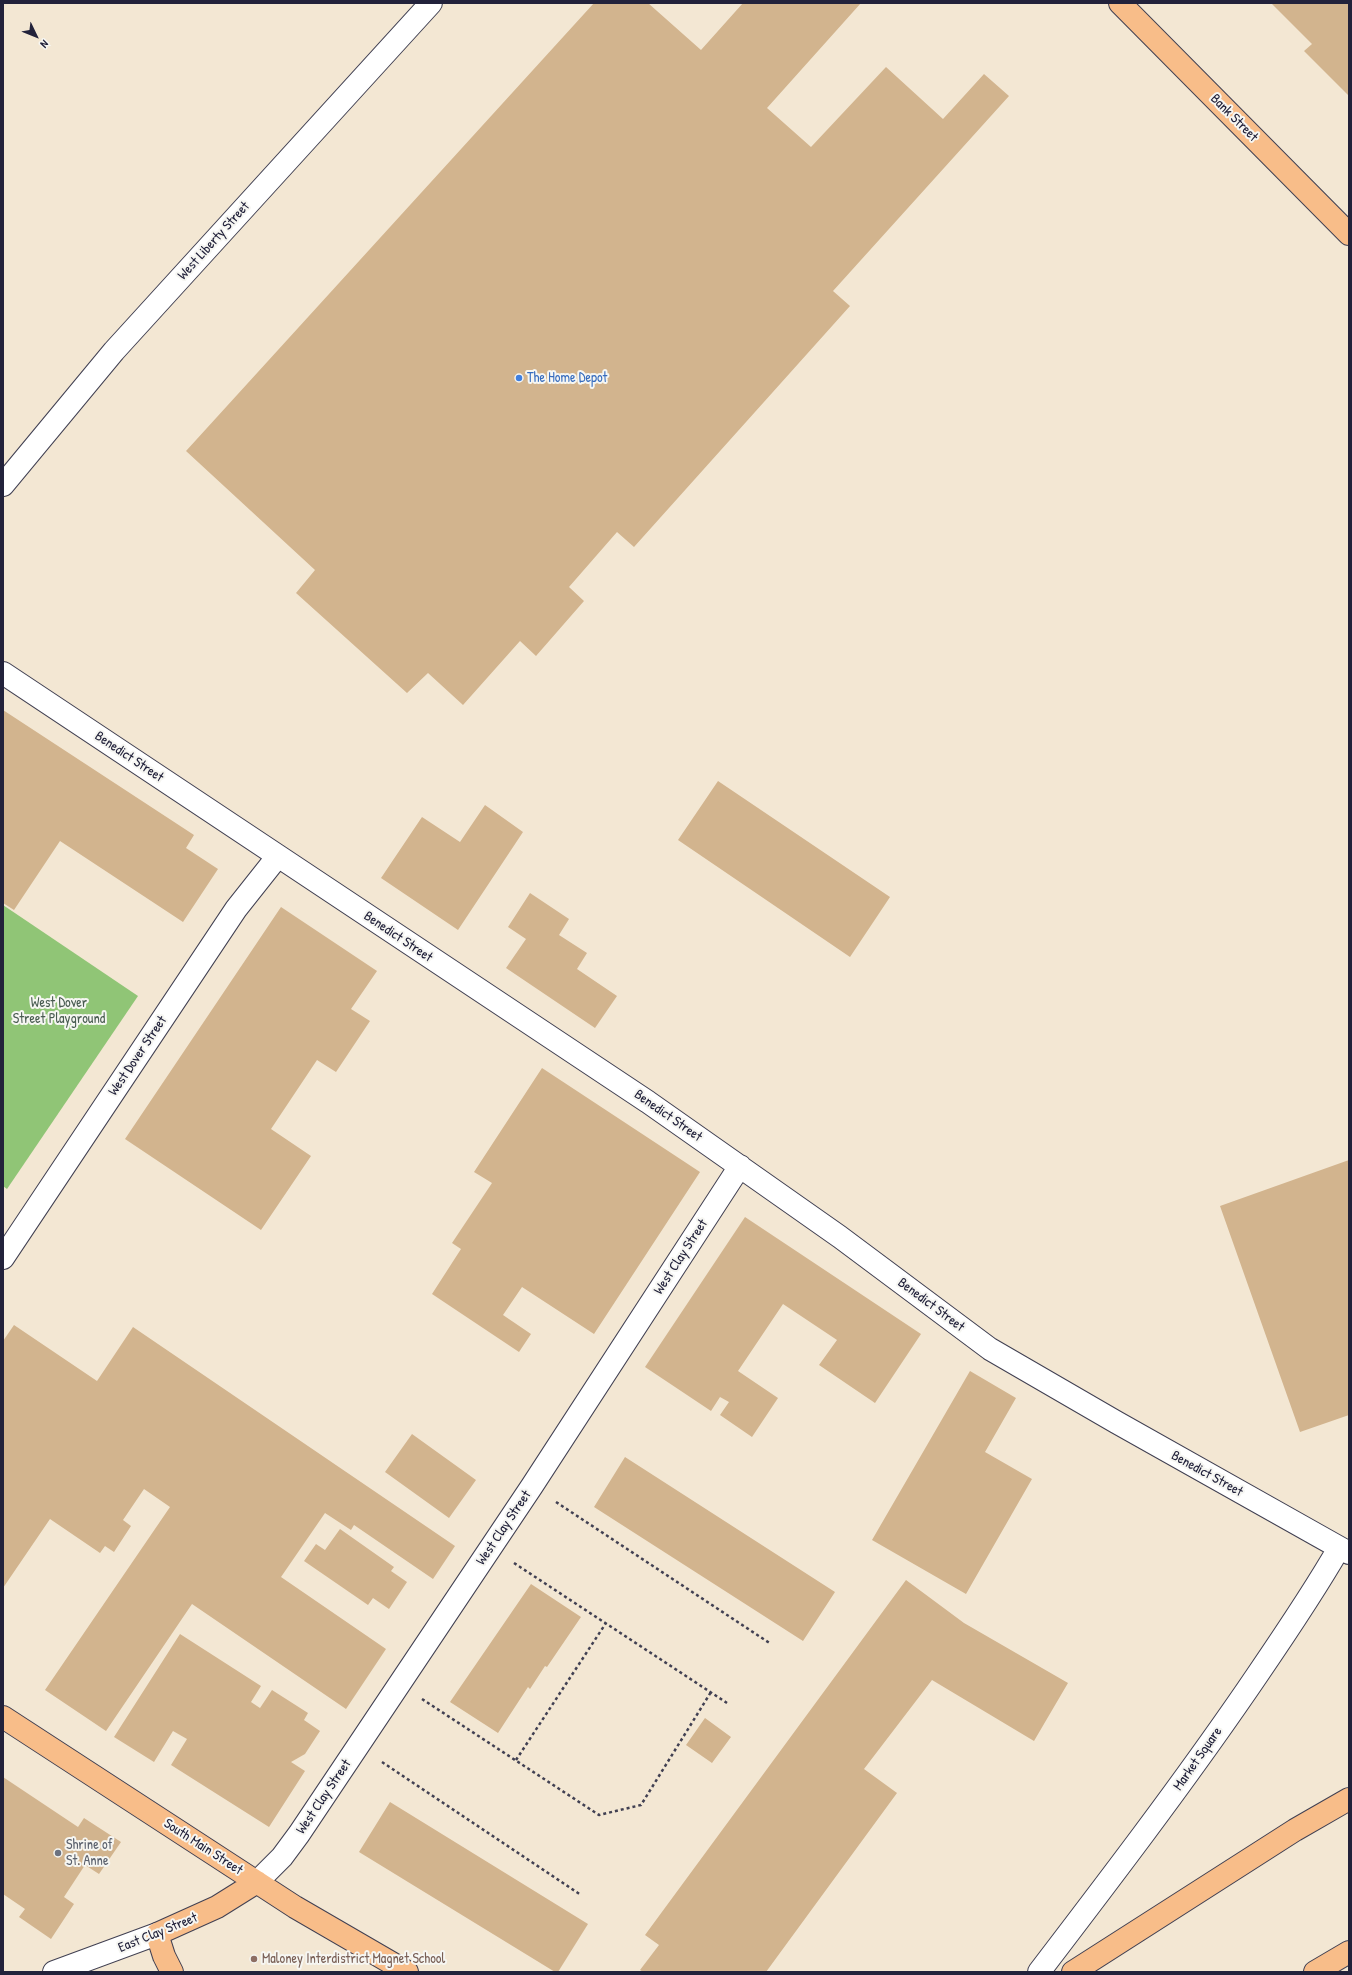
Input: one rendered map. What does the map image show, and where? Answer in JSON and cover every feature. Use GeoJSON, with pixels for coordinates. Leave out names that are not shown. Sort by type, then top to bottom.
{"type":"FeatureCollection","features":[{"type":"Feature","properties":{"kind":"main road","name":"Bank Street"},"geometry":{"type":"LineString","coordinates":[[1120,3],[1349,234]]}},
{"type":"Feature","properties":{"kind":"main road","name":"South Main Street"},"geometry":{"type":"LineString","coordinates":[[3,1717],[295,1907],[406,1972]]}},
{"type":"Feature","properties":{"kind":"main road"},"geometry":{"type":"LineString","coordinates":[[1073,1972],[1295,1830],[1349,1799]]}},
{"type":"Feature","properties":{"kind":"main road","name":"East Clay Street"},"geometry":{"type":"LineString","coordinates":[[157,1934],[217,1907],[234,1898],[256,1882]]}},
{"type":"Feature","properties":{"kind":"main road"},"geometry":{"type":"LineString","coordinates":[[157,1934],[164,1956],[172,1972]]}},
{"type":"Feature","properties":{"kind":"main road"},"geometry":{"type":"LineString","coordinates":[[1315,1972],[1349,1952]]}},
{"type":"Feature","properties":{"kind":"street","name":"West Liberty Street"},"geometry":{"type":"LineString","coordinates":[[3,485],[114,351],[431,3]]}},
{"type":"Feature","properties":{"kind":"street","name":"Benedict Street"},"geometry":{"type":"LineString","coordinates":[[3,673],[648,1102],[872,1260],[944,1316],[990,1349],[1344,1551]]}},
{"type":"Feature","properties":{"kind":"street","name":"West Dover Street"},"geometry":{"type":"LineString","coordinates":[[3,1258],[236,909],[278,856]]}},
{"type":"Feature","properties":{"kind":"street","name":"West Clay Street"},"geometry":{"type":"LineString","coordinates":[[256,1882],[282,1857],[299,1834],[532,1486],[740,1166]]}},
{"type":"Feature","properties":{"kind":"street","name":"Market Square"},"geometry":{"type":"LineString","coordinates":[[1039,1972],[1145,1833],[1210,1744],[1344,1551]]}},
{"type":"Feature","properties":{"kind":"street","name":"East Clay Street"},"geometry":{"type":"LineString","coordinates":[[54,1972],[157,1934]]}},
{"type":"Feature","properties":{"kind":"path"},"geometry":{"type":"LineString","coordinates":[[532,1486],[771,1644]]}},
{"type":"Feature","properties":{"kind":"path"},"geometry":{"type":"LineString","coordinates":[[491,1548],[727,1703]]}},
{"type":"Feature","properties":{"kind":"path"},"geometry":{"type":"LineString","coordinates":[[516,1760],[606,1623]]}},
{"type":"Feature","properties":{"kind":"path"},"geometry":{"type":"LineString","coordinates":[[400,1684],[599,1815],[641,1805],[711,1692]]}},
{"type":"Feature","properties":{"kind":"path"},"geometry":{"type":"LineString","coordinates":[[358,1746],[581,1895]]}},
{"type":"Feature","properties":{"kind":"green space","name":"West Dover Street Playground"},"geometry":{"type":"Polygon","coordinates":[[[3,905],[138,996],[7,1189],[3,1186],[3,905]]]}},
{"type":"Feature","properties":{"kind":"building","name":"The Home Depot"},"geometry":{"type":"Polygon","coordinates":[[[594,3],[648,3],[701,50],[743,3],[861,3],[767,108],[811,147],[886,67],[943,119],[984,74],[1009,96],[833,291],[850,306],[634,547],[617,532],[569,587],[584,601],[536,656],[520,641],[463,705],[428,673],[407,693],[296,593],[315,570],[186,451],[594,3]]]}},
{"type":"Feature","properties":{"kind":"building"},"geometry":{"type":"Polygon","coordinates":[[[1271,3],[1349,3],[1349,96],[1304,51],[1312,44],[1271,3]]]}},
{"type":"Feature","properties":{"kind":"building"},"geometry":{"type":"Polygon","coordinates":[[[3,710],[194,835],[186,848],[218,869],[183,922],[60,841],[14,910],[3,903],[3,710]]]}},
{"type":"Feature","properties":{"kind":"building"},"geometry":{"type":"Polygon","coordinates":[[[718,781],[890,897],[850,957],[678,840],[718,781]]]}},
{"type":"Feature","properties":{"kind":"building"},"geometry":{"type":"Polygon","coordinates":[[[485,805],[523,832],[458,930],[381,878],[422,817],[460,842],[485,805]]]}},
{"type":"Feature","properties":{"kind":"building"},"geometry":{"type":"Polygon","coordinates":[[[530,893],[569,919],[559,935],[587,953],[577,969],[617,996],[595,1028],[506,968],[526,939],[508,927],[530,893]]]}},
{"type":"Feature","properties":{"kind":"building"},"geometry":{"type":"Polygon","coordinates":[[[281,907],[377,971],[351,1009],[370,1021],[336,1072],[317,1060],[271,1129],[311,1156],[261,1230],[125,1139],[281,907]]]}},
{"type":"Feature","properties":{"kind":"building"},"geometry":{"type":"Polygon","coordinates":[[[542,1068],[700,1172],[594,1334],[522,1287],[503,1315],[531,1334],[519,1352],[432,1294],[461,1249],[452,1243],[492,1183],[474,1172],[542,1068]]]}},
{"type":"Feature","properties":{"kind":"building"},"geometry":{"type":"Polygon","coordinates":[[[1349,1160],[1349,1415],[1300,1432],[1220,1206],[1349,1160]]]}},
{"type":"Feature","properties":{"kind":"building"},"geometry":{"type":"Polygon","coordinates":[[[745,1217],[921,1334],[875,1403],[819,1365],[837,1340],[783,1304],[738,1371],[778,1398],[752,1437],[720,1415],[729,1402],[720,1397],[711,1411],[645,1367],[745,1217]]]}},
{"type":"Feature","properties":{"kind":"building"},"geometry":{"type":"Polygon","coordinates":[[[14,1325],[97,1381],[133,1327],[455,1546],[433,1579],[354,1525],[351,1530],[325,1513],[281,1577],[386,1649],[346,1709],[192,1604],[106,1731],[45,1690],[170,1507],[144,1489],[123,1520],[131,1526],[114,1552],[105,1546],[100,1553],[50,1519],[3,1588],[3,1341],[14,1325]]]}},
{"type":"Feature","properties":{"kind":"building"},"geometry":{"type":"Polygon","coordinates":[[[970,1371],[1016,1398],[985,1452],[1032,1479],[966,1594],[872,1540],[970,1371]]]}},
{"type":"Feature","properties":{"kind":"building"},"geometry":{"type":"Polygon","coordinates":[[[412,1434],[476,1480],[449,1518],[385,1472],[412,1434]]]}},
{"type":"Feature","properties":{"kind":"building"},"geometry":{"type":"Polygon","coordinates":[[[625,1457],[835,1592],[803,1641],[594,1507],[625,1457]]]}},
{"type":"Feature","properties":{"kind":"building"},"geometry":{"type":"Polygon","coordinates":[[[340,1529],[394,1567],[391,1571],[407,1582],[389,1609],[373,1598],[368,1605],[304,1561],[316,1544],[325,1550],[340,1529]]]}},
{"type":"Feature","properties":{"kind":"building"},"geometry":{"type":"Polygon","coordinates":[[[906,1580],[964,1623],[1068,1683],[1034,1741],[932,1680],[864,1769],[897,1793],[766,1972],[643,1972],[640,1970],[659,1945],[645,1935],[906,1580]]]}},
{"type":"Feature","properties":{"kind":"building"},"geometry":{"type":"Polygon","coordinates":[[[531,1584],[581,1617],[547,1667],[545,1666],[530,1689],[528,1687],[498,1733],[450,1702],[531,1584]]]}},
{"type":"Feature","properties":{"kind":"building"},"geometry":{"type":"Polygon","coordinates":[[[180,1634],[261,1686],[251,1702],[260,1708],[272,1690],[308,1713],[304,1720],[320,1731],[305,1754],[291,1762],[305,1771],[269,1827],[171,1765],[187,1739],[173,1731],[154,1762],[114,1737],[180,1634]]]}},
{"type":"Feature","properties":{"kind":"building"},"geometry":{"type":"Polygon","coordinates":[[[705,1718],[731,1737],[712,1763],[686,1745],[705,1718]]]}},
{"type":"Feature","properties":{"kind":"building","name":"Shrine of St. Anne"},"geometry":{"type":"Polygon","coordinates":[[[3,1777],[78,1827],[84,1818],[121,1842],[99,1874],[85,1865],[64,1897],[74,1904],[51,1939],[19,1917],[25,1909],[3,1894],[3,1777]]]}},
{"type":"Feature","properties":{"kind":"building"},"geometry":{"type":"Polygon","coordinates":[[[390,1802],[588,1924],[558,1972],[555,1972],[359,1852],[390,1802]]]}},
{"type":"Feature","properties":{"kind":"place","name":"The Home Depot"},"geometry":{"type":"Point","coordinates":[519,378]}},
{"type":"Feature","properties":{"kind":"place","name":"Shrine of St. Anne"},"geometry":{"type":"Point","coordinates":[58,1853]}},
{"type":"Feature","properties":{"kind":"place","name":"Maloney Interdistrict Magnet School"},"geometry":{"type":"Point","coordinates":[254,1959]}}]}
